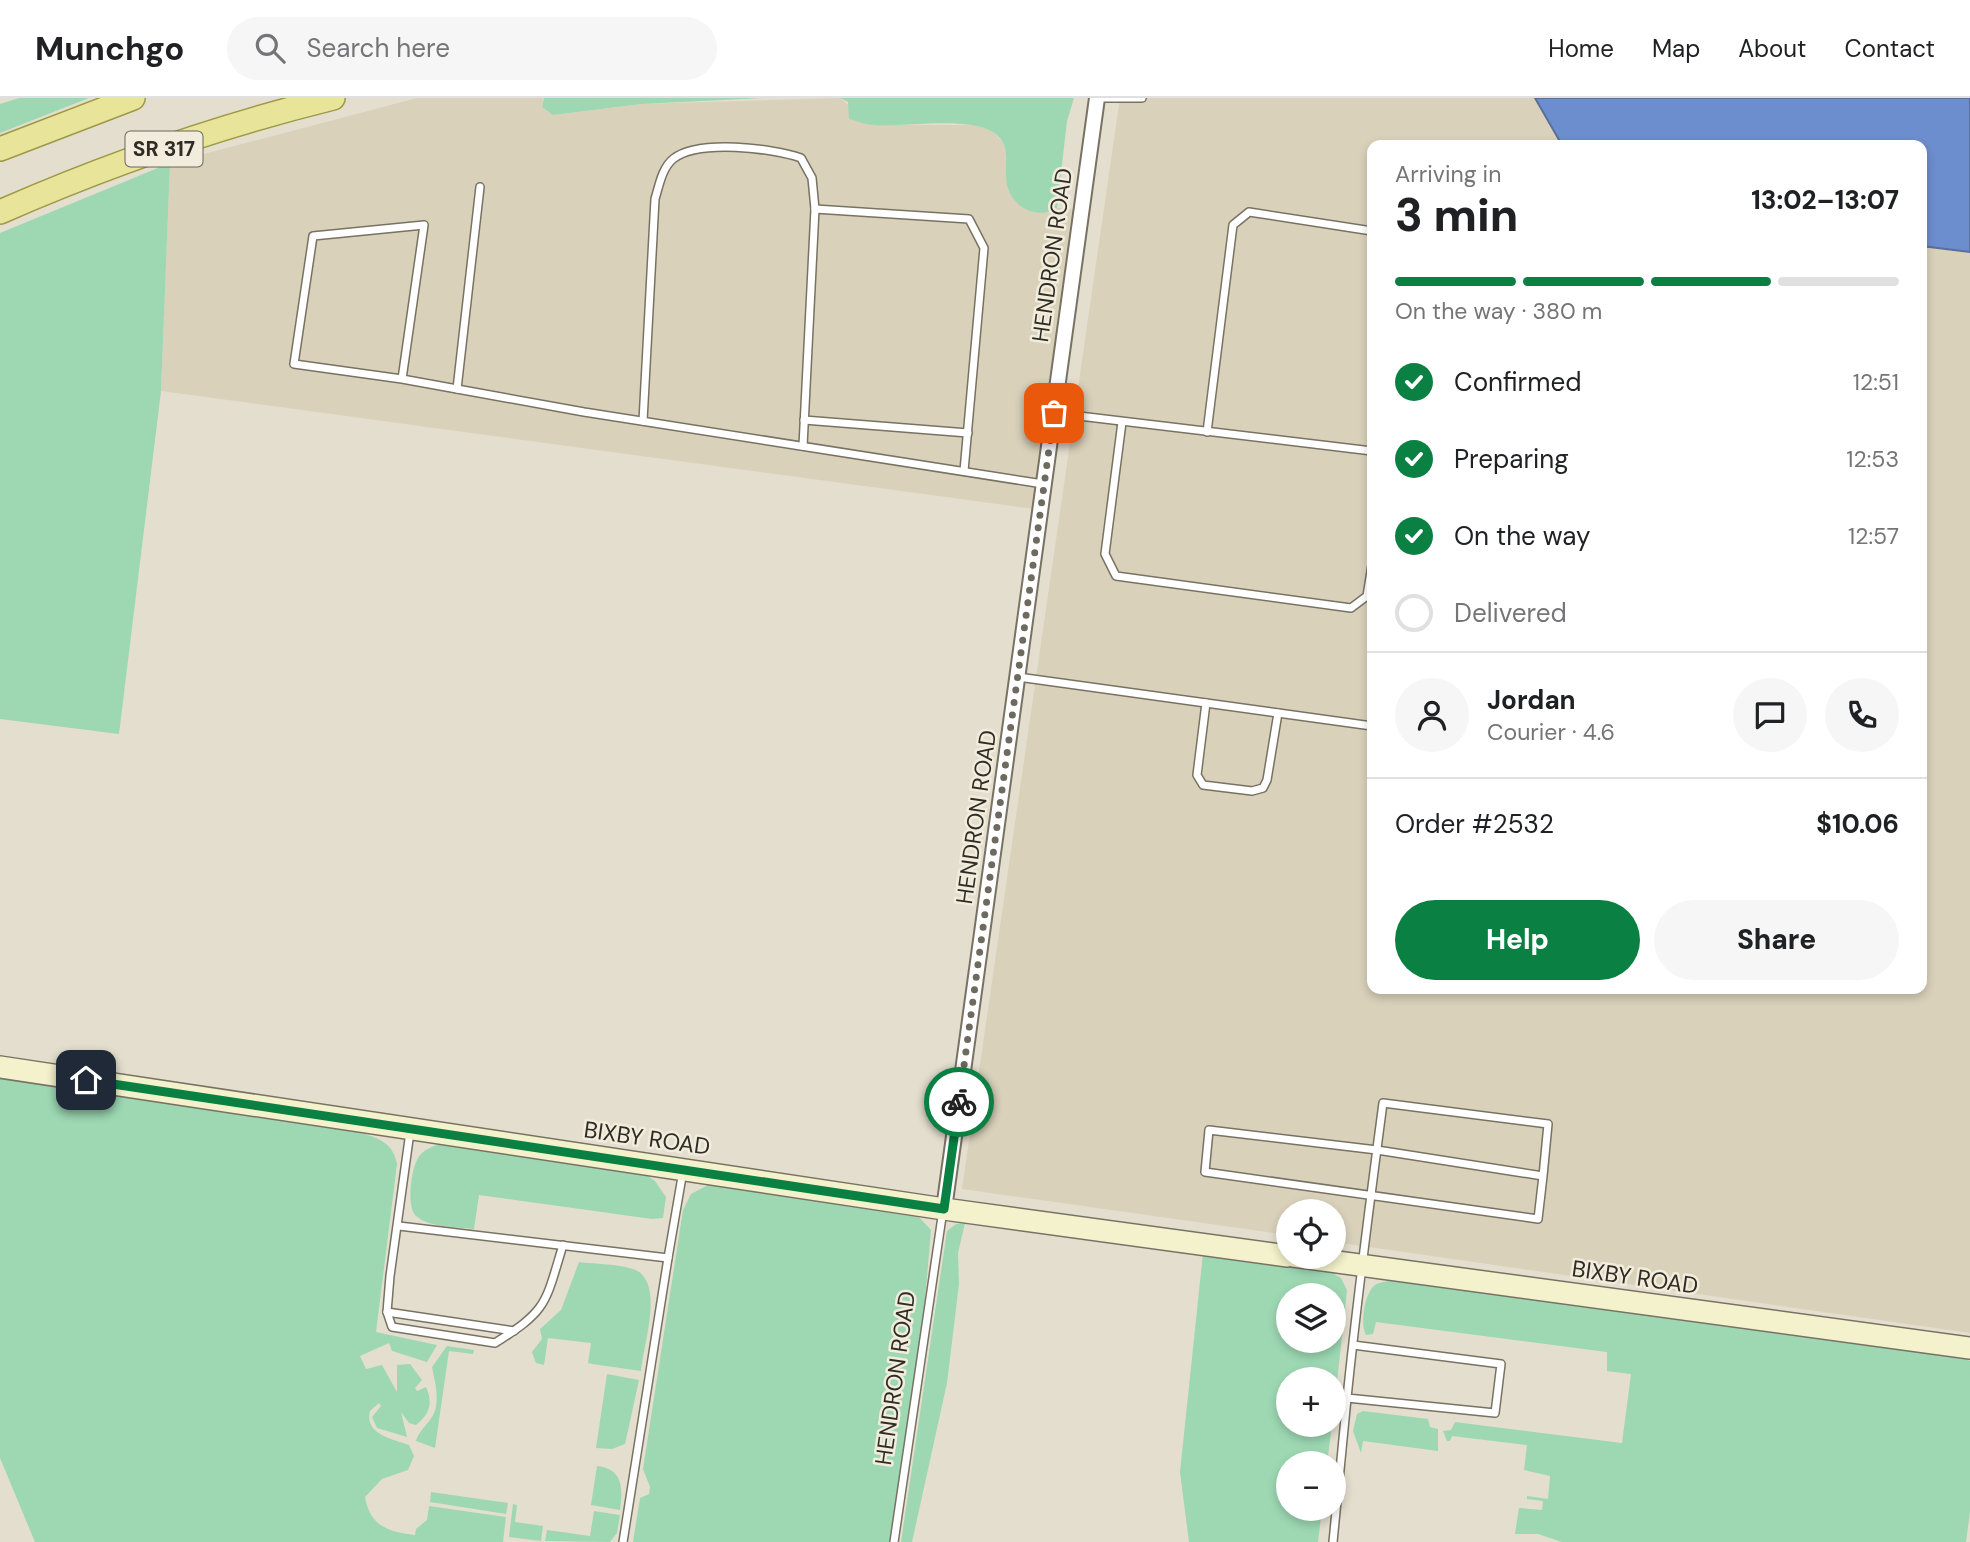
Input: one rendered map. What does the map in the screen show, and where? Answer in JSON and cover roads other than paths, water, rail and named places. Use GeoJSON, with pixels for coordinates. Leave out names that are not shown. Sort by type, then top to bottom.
{"type":"FeatureCollection","features":[{"type":"Feature","properties":{"kind":"main road","name":"SR 317"},"geometry":{"type":"LineString","coordinates":[[0,149],[133,98]]}},
{"type":"Feature","properties":{"kind":"main road","name":"SR 317"},"geometry":{"type":"LineString","coordinates":[[0,212],[166,148],[333,98]]}},
{"type":"Feature","properties":{"kind":"street","name":"HENDRON ROAD"},"geometry":{"type":"LineString","coordinates":[[944,1209],[1097,98]]}},
{"type":"Feature","properties":{"kind":"street","name":"BIXBY ROAD"},"geometry":{"type":"LineString","coordinates":[[0,1067],[944,1209],[1276,1254]]}},
{"type":"Feature","properties":{"kind":"street","name":"BIXBY ROAD"},"geometry":{"type":"LineString","coordinates":[[1346,1264],[1970,1348]]}},
{"type":"Feature","properties":{"kind":"lane"},"geometry":{"type":"LineString","coordinates":[[1097,98],[1142,98]]}},
{"type":"Feature","properties":{"kind":"lane"},"geometry":{"type":"LineString","coordinates":[[643,421],[655,199],[662,176],[672,160],[695,148],[777,150],[801,158],[812,178],[815,209],[803,446]]}},
{"type":"Feature","properties":{"kind":"lane"},"geometry":{"type":"LineString","coordinates":[[457,389],[480,187]]}},
{"type":"Feature","properties":{"kind":"lane"},"geometry":{"type":"LineString","coordinates":[[815,209],[969,219],[984,248],[964,471]]}},
{"type":"Feature","properties":{"kind":"lane"},"geometry":{"type":"LineString","coordinates":[[1207,432],[1233,225],[1249,212],[1367,230]]}},
{"type":"Feature","properties":{"kind":"lane"},"geometry":{"type":"LineString","coordinates":[[402,379],[424,225],[313,236],[294,364],[402,379],[643,421],[1044,484]]}},
{"type":"Feature","properties":{"kind":"lane"},"geometry":{"type":"LineString","coordinates":[[1054,413],[1367,450]]}},
{"type":"Feature","properties":{"kind":"lane"},"geometry":{"type":"LineString","coordinates":[[804,420],[968,433]]}},
{"type":"Feature","properties":{"kind":"lane"},"geometry":{"type":"LineString","coordinates":[[1122,422],[1105,554],[1116,576],[1351,608],[1367,596]]}},
{"type":"Feature","properties":{"kind":"lane"},"geometry":{"type":"LineString","coordinates":[[1018,677],[1367,725]]}},
{"type":"Feature","properties":{"kind":"lane"},"geometry":{"type":"LineString","coordinates":[[1206,703],[1197,775],[1203,785],[1252,791],[1263,788],[1267,780],[1278,713]]}},
{"type":"Feature","properties":{"kind":"lane"},"geometry":{"type":"LineString","coordinates":[[1333,1542],[1361,1266],[1370,1194],[1377,1150],[1383,1103],[1548,1124],[1543,1176],[1538,1219],[1370,1194],[1205,1172],[1209,1130],[1377,1150],[1543,1176]]}},
{"type":"Feature","properties":{"kind":"lane"},"geometry":{"type":"LineString","coordinates":[[411,1130],[387,1312],[392,1327],[495,1343],[529,1321],[547,1299],[563,1245]]}},
{"type":"Feature","properties":{"kind":"lane"},"geometry":{"type":"LineString","coordinates":[[623,1542],[683,1170]]}},
{"type":"Feature","properties":{"kind":"lane","name":"HENDRON ROAD"},"geometry":{"type":"LineString","coordinates":[[894,1542],[944,1209]]}},
{"type":"Feature","properties":{"kind":"lane"},"geometry":{"type":"LineString","coordinates":[[399,1226],[668,1258]]}},
{"type":"Feature","properties":{"kind":"lane"},"geometry":{"type":"LineString","coordinates":[[387,1312],[514,1331]]}},
{"type":"Feature","properties":{"kind":"lane"},"geometry":{"type":"LineString","coordinates":[[1347,1398],[1495,1413],[1501,1364],[1353,1345]]}},
{"type":"Feature","properties":{"kind":"water"},"geometry":{"type":"Polygon","coordinates":[[[1535,98],[1970,98],[1970,252],[1927,247],[1927,140],[1559,140],[1535,98]]]}}]}
